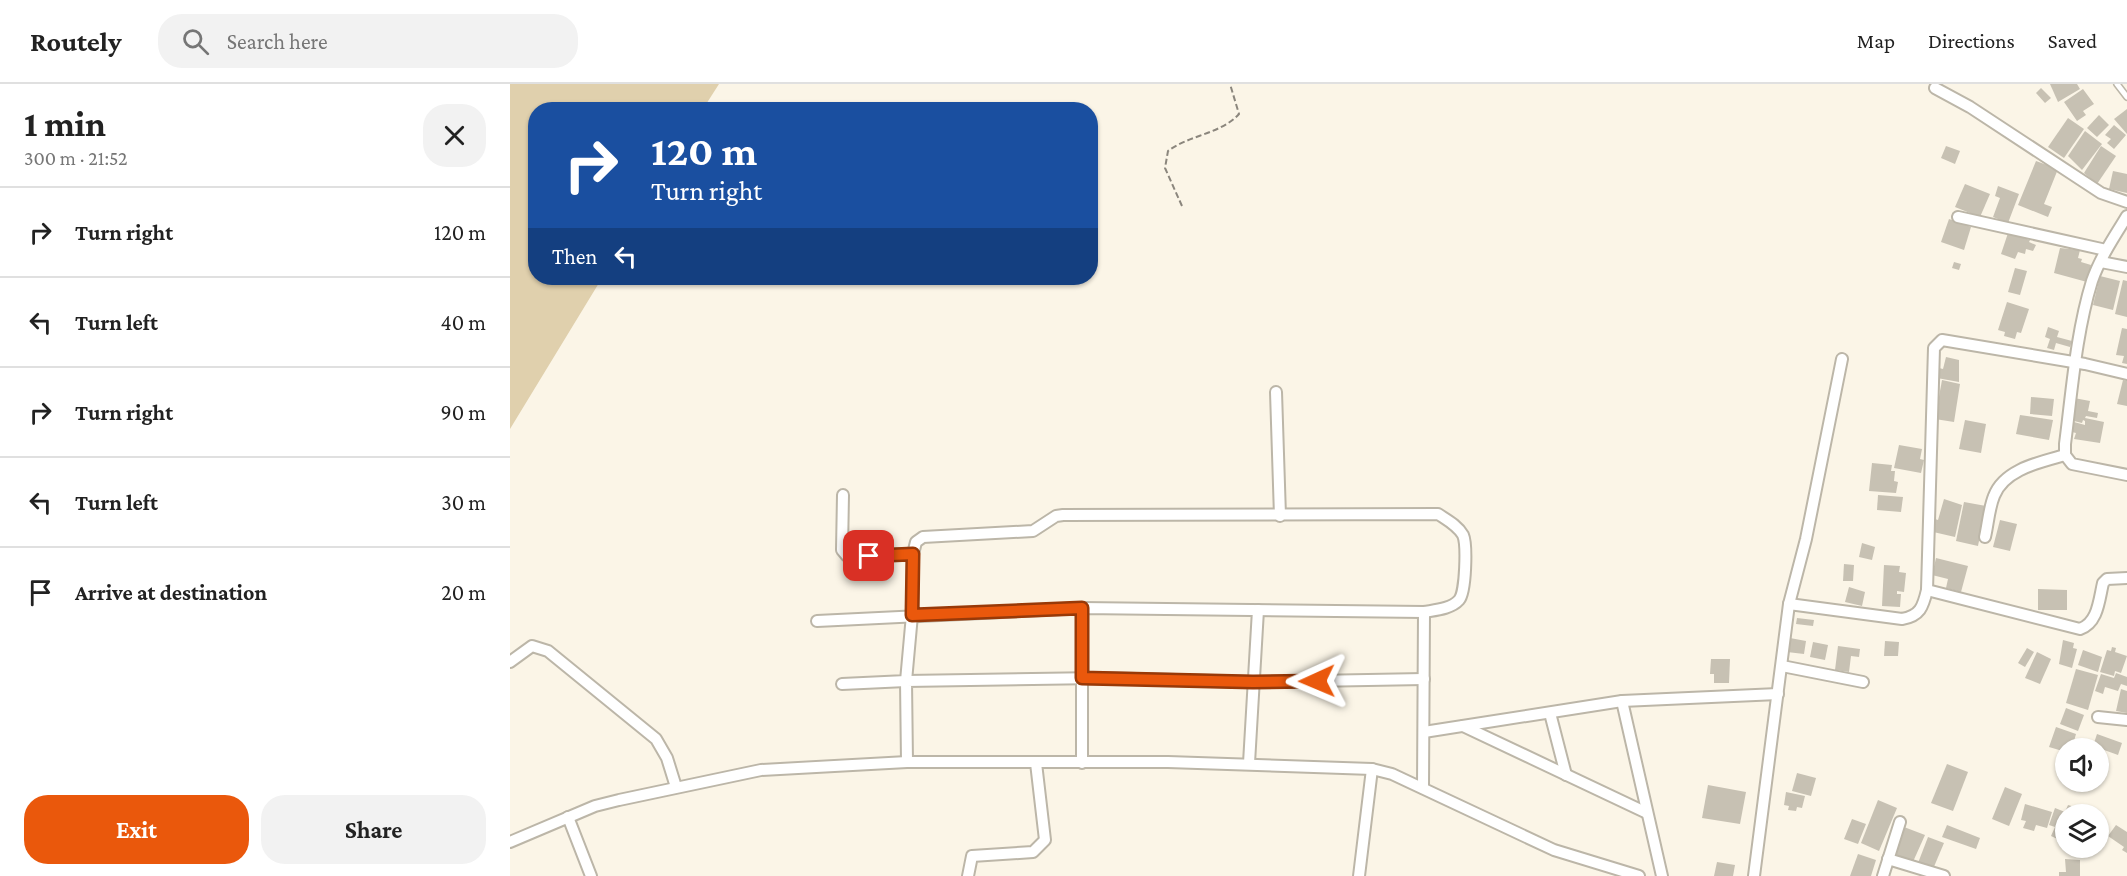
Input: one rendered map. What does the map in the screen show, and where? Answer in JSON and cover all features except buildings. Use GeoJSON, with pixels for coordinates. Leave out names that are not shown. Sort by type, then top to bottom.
{"type":"FeatureCollection","features":[{"type":"Feature","properties":{"kind":"street"},"geometry":{"type":"LineString","coordinates":[[1935,88],[1970,107],[2101,193],[2127,202]]}},
{"type":"Feature","properties":{"kind":"street"},"geometry":{"type":"LineString","coordinates":[[2127,216],[2106,250],[2093,280],[2076,363],[2065,455],[2072,464],[2127,475]]}},
{"type":"Feature","properties":{"kind":"street"},"geometry":{"type":"LineString","coordinates":[[1958,217],[2106,250]]}},
{"type":"Feature","properties":{"kind":"street"},"geometry":{"type":"LineString","coordinates":[[2101,262],[2127,267]]}},
{"type":"Feature","properties":{"kind":"street"},"geometry":{"type":"LineString","coordinates":[[1789,604],[1902,619],[1913,617],[1920,612],[1927,591],[1934,348],[1942,340],[2127,374]]}},
{"type":"Feature","properties":{"kind":"street"},"geometry":{"type":"LineString","coordinates":[[1754,876],[1789,604],[1804,549],[1842,359]]}},
{"type":"Feature","properties":{"kind":"street"},"geometry":{"type":"LineString","coordinates":[[1276,392],[1280,516]]}},
{"type":"Feature","properties":{"kind":"street"},"geometry":{"type":"LineString","coordinates":[[1986,537],[1993,496],[1999,486],[2026,466],[2065,455]]}},
{"type":"Feature","properties":{"kind":"street"},"geometry":{"type":"LineString","coordinates":[[843,495],[842,550],[844,554],[847,556],[913,554]]}},
{"type":"Feature","properties":{"kind":"street"},"geometry":{"type":"LineString","coordinates":[[817,621],[912,615],[1082,608],[1424,612],[1451,605],[1460,599],[1464,588],[1464,538],[1457,527],[1438,514],[1063,515],[1056,516],[1033,531],[923,537],[916,542],[913,554],[912,615],[906,681],[907,762]]}},
{"type":"Feature","properties":{"kind":"street"},"geometry":{"type":"LineString","coordinates":[[1927,591],[2080,629],[2089,625],[2094,618],[2103,583],[2107,579],[2127,578]]}},
{"type":"Feature","properties":{"kind":"street"},"geometry":{"type":"LineString","coordinates":[[1082,608],[1082,763]]}},
{"type":"Feature","properties":{"kind":"street"},"geometry":{"type":"LineString","coordinates":[[1249,763],[1258,610]]}},
{"type":"Feature","properties":{"kind":"street"},"geometry":{"type":"LineString","coordinates":[[1422,788],[1424,612]]}},
{"type":"Feature","properties":{"kind":"street"},"geometry":{"type":"LineString","coordinates":[[510,662],[532,646],[548,651],[656,739],[667,759],[676,787]]}},
{"type":"Feature","properties":{"kind":"street"},"geometry":{"type":"LineString","coordinates":[[1782,666],[1863,682]]}},
{"type":"Feature","properties":{"kind":"street"},"geometry":{"type":"LineString","coordinates":[[842,684],[1082,678],[1253,682],[1424,679]]}},
{"type":"Feature","properties":{"kind":"street"},"geometry":{"type":"LineString","coordinates":[[1424,732],[1622,701],[1778,694]]}},
{"type":"Feature","properties":{"kind":"street"},"geometry":{"type":"LineString","coordinates":[[1622,701],[1662,876]]}},
{"type":"Feature","properties":{"kind":"street"},"geometry":{"type":"LineString","coordinates":[[1550,713],[1566,775]]}},
{"type":"Feature","properties":{"kind":"street"},"geometry":{"type":"LineString","coordinates":[[2098,717],[2127,720]]}},
{"type":"Feature","properties":{"kind":"street"},"geometry":{"type":"LineString","coordinates":[[1462,726],[1647,813]]}},
{"type":"Feature","properties":{"kind":"street"},"geometry":{"type":"LineString","coordinates":[[510,842],[568,817],[619,800],[761,770],[907,762],[1249,763],[1372,769],[1422,788],[1554,850],[1639,876]]}},
{"type":"Feature","properties":{"kind":"street"},"geometry":{"type":"LineString","coordinates":[[968,876],[972,856],[1033,852],[1045,840],[1036,763]]}},
{"type":"Feature","properties":{"kind":"street"},"geometry":{"type":"LineString","coordinates":[[1359,876],[1372,769]]}},
{"type":"Feature","properties":{"kind":"street"},"geometry":{"type":"LineString","coordinates":[[568,817],[591,876]]}},
{"type":"Feature","properties":{"kind":"street"},"geometry":{"type":"LineString","coordinates":[[1883,876],[1899,822]]}},
{"type":"Feature","properties":{"kind":"street"},"geometry":{"type":"LineString","coordinates":[[1888,859],[1944,876]]}},
{"type":"Feature","properties":{"kind":"lane"},"geometry":{"type":"LineString","coordinates":[[2116,84],[2127,97]]}},
{"type":"Feature","properties":{"kind":"path"},"geometry":{"type":"LineString","coordinates":[[1182,206],[1165,168],[1168,151],[1176,145],[1231,122],[1239,114],[1230,84]]}},
{"type":"Feature","properties":{"kind":"shaded area"},"geometry":{"type":"Polygon","coordinates":[[[510,84],[719,84],[707,102],[528,102],[528,285],[598,285],[510,429],[510,84]]]}},
{"type":"Feature","properties":{"kind":"route"},"geometry":{"type":"LineString","coordinates":[[869,556],[913,554],[912,615],[1082,608],[1082,678],[1253,682],[1317,681]]}}]}
